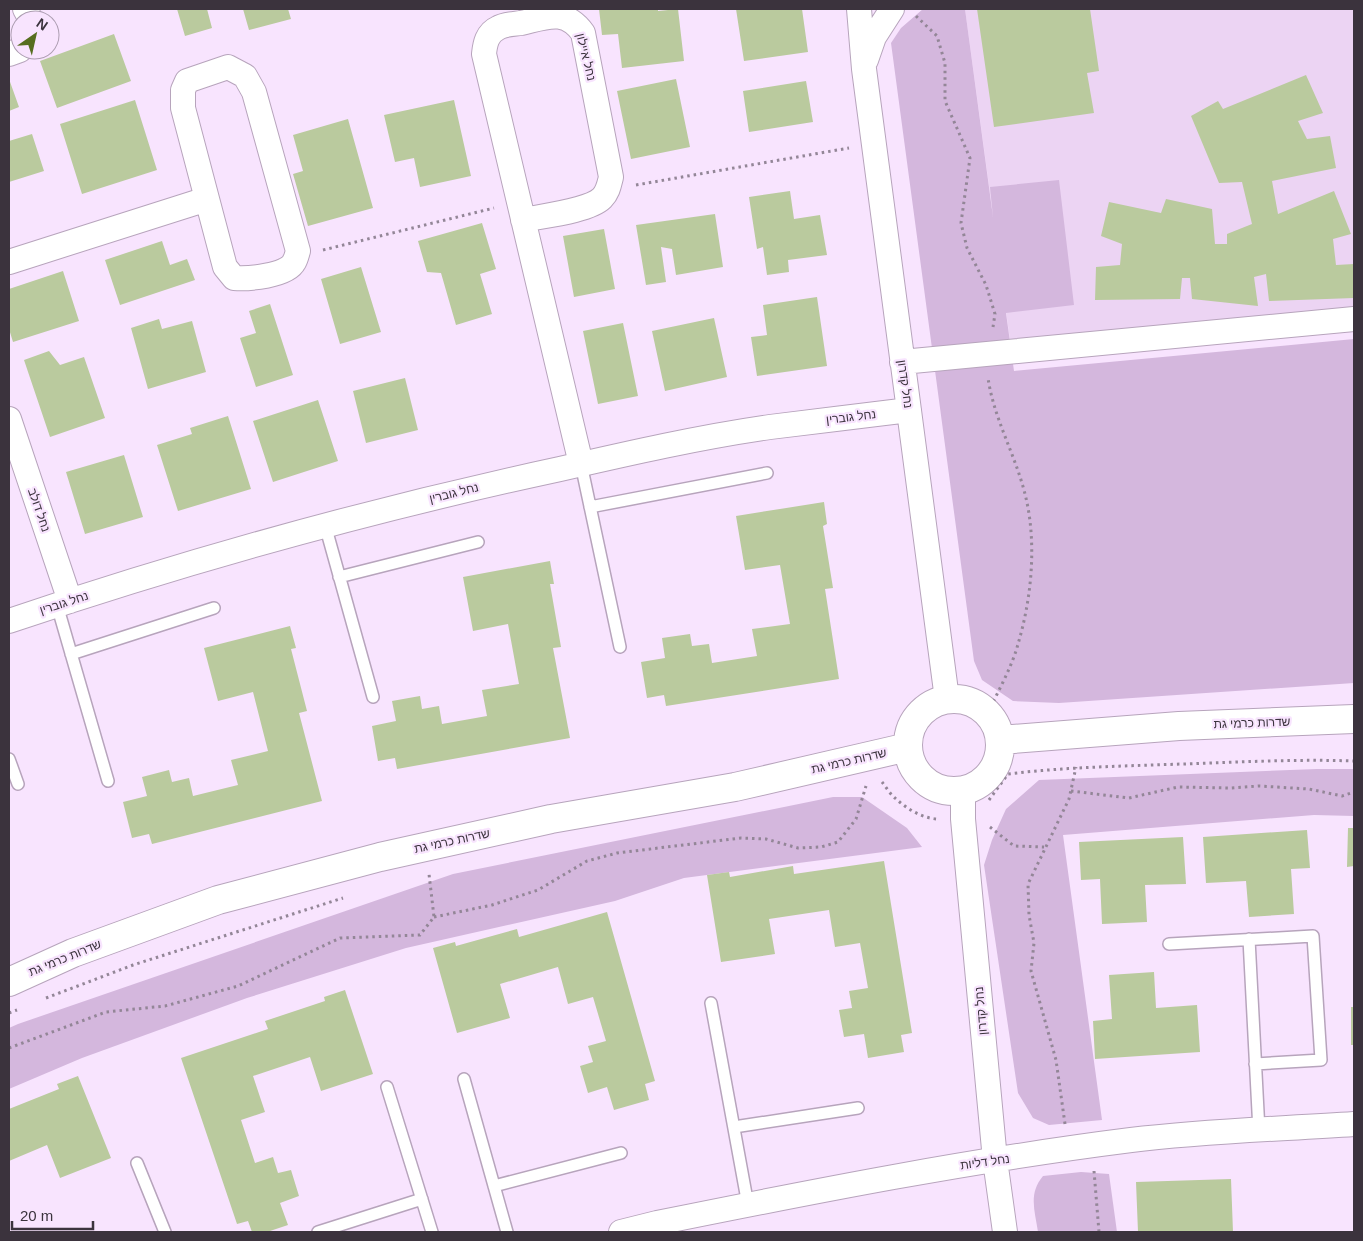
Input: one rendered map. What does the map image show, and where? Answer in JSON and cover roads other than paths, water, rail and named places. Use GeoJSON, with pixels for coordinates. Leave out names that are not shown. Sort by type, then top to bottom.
{"type":"FeatureCollection","features":[{"type":"Feature","properties":{"kind":"street","name":"נחל קדרון"},"geometry":{"type":"LineString","coordinates":[[859,9],[864,69],[947,699]]}},
{"type":"Feature","properties":{"kind":"street","name":"נחל קדרון"},"geometry":{"type":"LineString","coordinates":[[864,69],[874,37],[892,9]]}},
{"type":"Feature","properties":{"kind":"street","name":"נחל איילון"},"geometry":{"type":"LineString","coordinates":[[521,211],[585,206],[600,200],[608,190],[611,177],[583,34],[577,24],[568,18],[555,15],[498,28],[485,40],[484,54],[521,211],[581,464]]}},
{"type":"Feature","properties":{"kind":"street"},"geometry":{"type":"LineString","coordinates":[[228,67],[245,76],[254,92],[298,251],[294,263],[283,272],[247,279],[234,278],[225,267],[207,199],[183,108],[183,90],[187,80],[228,67]]}},
{"type":"Feature","properties":{"kind":"street"},"geometry":{"type":"LineString","coordinates":[[9,262],[207,199]]}},
{"type":"Feature","properties":{"kind":"street"},"geometry":{"type":"LineString","coordinates":[[902,362],[1354,319]]}},
{"type":"Feature","properties":{"kind":"street","name":"נחל גוברין"},"geometry":{"type":"LineString","coordinates":[[9,621],[221,554],[325,525],[581,464],[769,427],[909,410]]}},
{"type":"Feature","properties":{"kind":"street","name":"נחל דולב"},"geometry":{"type":"LineString","coordinates":[[9,419],[64,603]]}},
{"type":"Feature","properties":{"kind":"street"},"geometry":{"type":"LineString","coordinates":[[947,699],[962,699],[982,709],[996,726],[1000,740],[999,754],[995,766],[976,786],[963,790],[943,789],[925,781],[913,766],[908,747],[909,733],[914,721],[923,710],[934,703],[947,699]]}},
{"type":"Feature","properties":{"kind":"street","name":"שדרות כרמי גת"},"geometry":{"type":"LineString","coordinates":[[1000,740],[1180,726],[1354,718]]}},
{"type":"Feature","properties":{"kind":"street","name":"שדרות כרמי גת"},"geometry":{"type":"LineString","coordinates":[[9,982],[72,953],[218,900],[380,857],[551,819],[735,787],[908,747]]}},
{"type":"Feature","properties":{"kind":"street","name":"נחל קדרון"},"geometry":{"type":"LineString","coordinates":[[963,790],[963,818],[995,1160],[1005,1232]]}},
{"type":"Feature","properties":{"kind":"street","name":"נחל דליות"},"geometry":{"type":"LineString","coordinates":[[621,1232],[891,1176],[1068,1149],[1133,1140],[1354,1124]]}},
{"type":"Feature","properties":{"kind":"lane"},"geometry":{"type":"LineString","coordinates":[[581,464],[620,648]]}},
{"type":"Feature","properties":{"kind":"lane"},"geometry":{"type":"LineString","coordinates":[[590,507],[766,473]]}},
{"type":"Feature","properties":{"kind":"lane"},"geometry":{"type":"LineString","coordinates":[[325,525],[373,697]]}},
{"type":"Feature","properties":{"kind":"lane"},"geometry":{"type":"LineString","coordinates":[[340,577],[478,542]]}},
{"type":"Feature","properties":{"kind":"lane"},"geometry":{"type":"LineString","coordinates":[[64,603],[71,654],[108,781]]}},
{"type":"Feature","properties":{"kind":"lane"},"geometry":{"type":"LineString","coordinates":[[71,654],[214,608]]}},
{"type":"Feature","properties":{"kind":"lane"},"geometry":{"type":"LineString","coordinates":[[9,759],[18,784]]}},
{"type":"Feature","properties":{"kind":"lane"},"geometry":{"type":"LineString","coordinates":[[1169,944],[1313,936],[1320,1060],[1255,1064]]}},
{"type":"Feature","properties":{"kind":"lane"},"geometry":{"type":"LineString","coordinates":[[1249,940],[1259,1131]]}},
{"type":"Feature","properties":{"kind":"lane"},"geometry":{"type":"LineString","coordinates":[[711,1003],[748,1205]]}},
{"type":"Feature","properties":{"kind":"lane"},"geometry":{"type":"LineString","coordinates":[[464,1079],[507,1232]]}},
{"type":"Feature","properties":{"kind":"lane"},"geometry":{"type":"LineString","coordinates":[[387,1087],[432,1232]]}},
{"type":"Feature","properties":{"kind":"lane"},"geometry":{"type":"LineString","coordinates":[[734,1127],[858,1108]]}},
{"type":"Feature","properties":{"kind":"lane"},"geometry":{"type":"LineString","coordinates":[[494,1186],[621,1153]]}},
{"type":"Feature","properties":{"kind":"lane"},"geometry":{"type":"LineString","coordinates":[[138,1163],[165,1232]]}},
{"type":"Feature","properties":{"kind":"lane"},"geometry":{"type":"LineString","coordinates":[[318,1232],[422,1199]]}}]}
